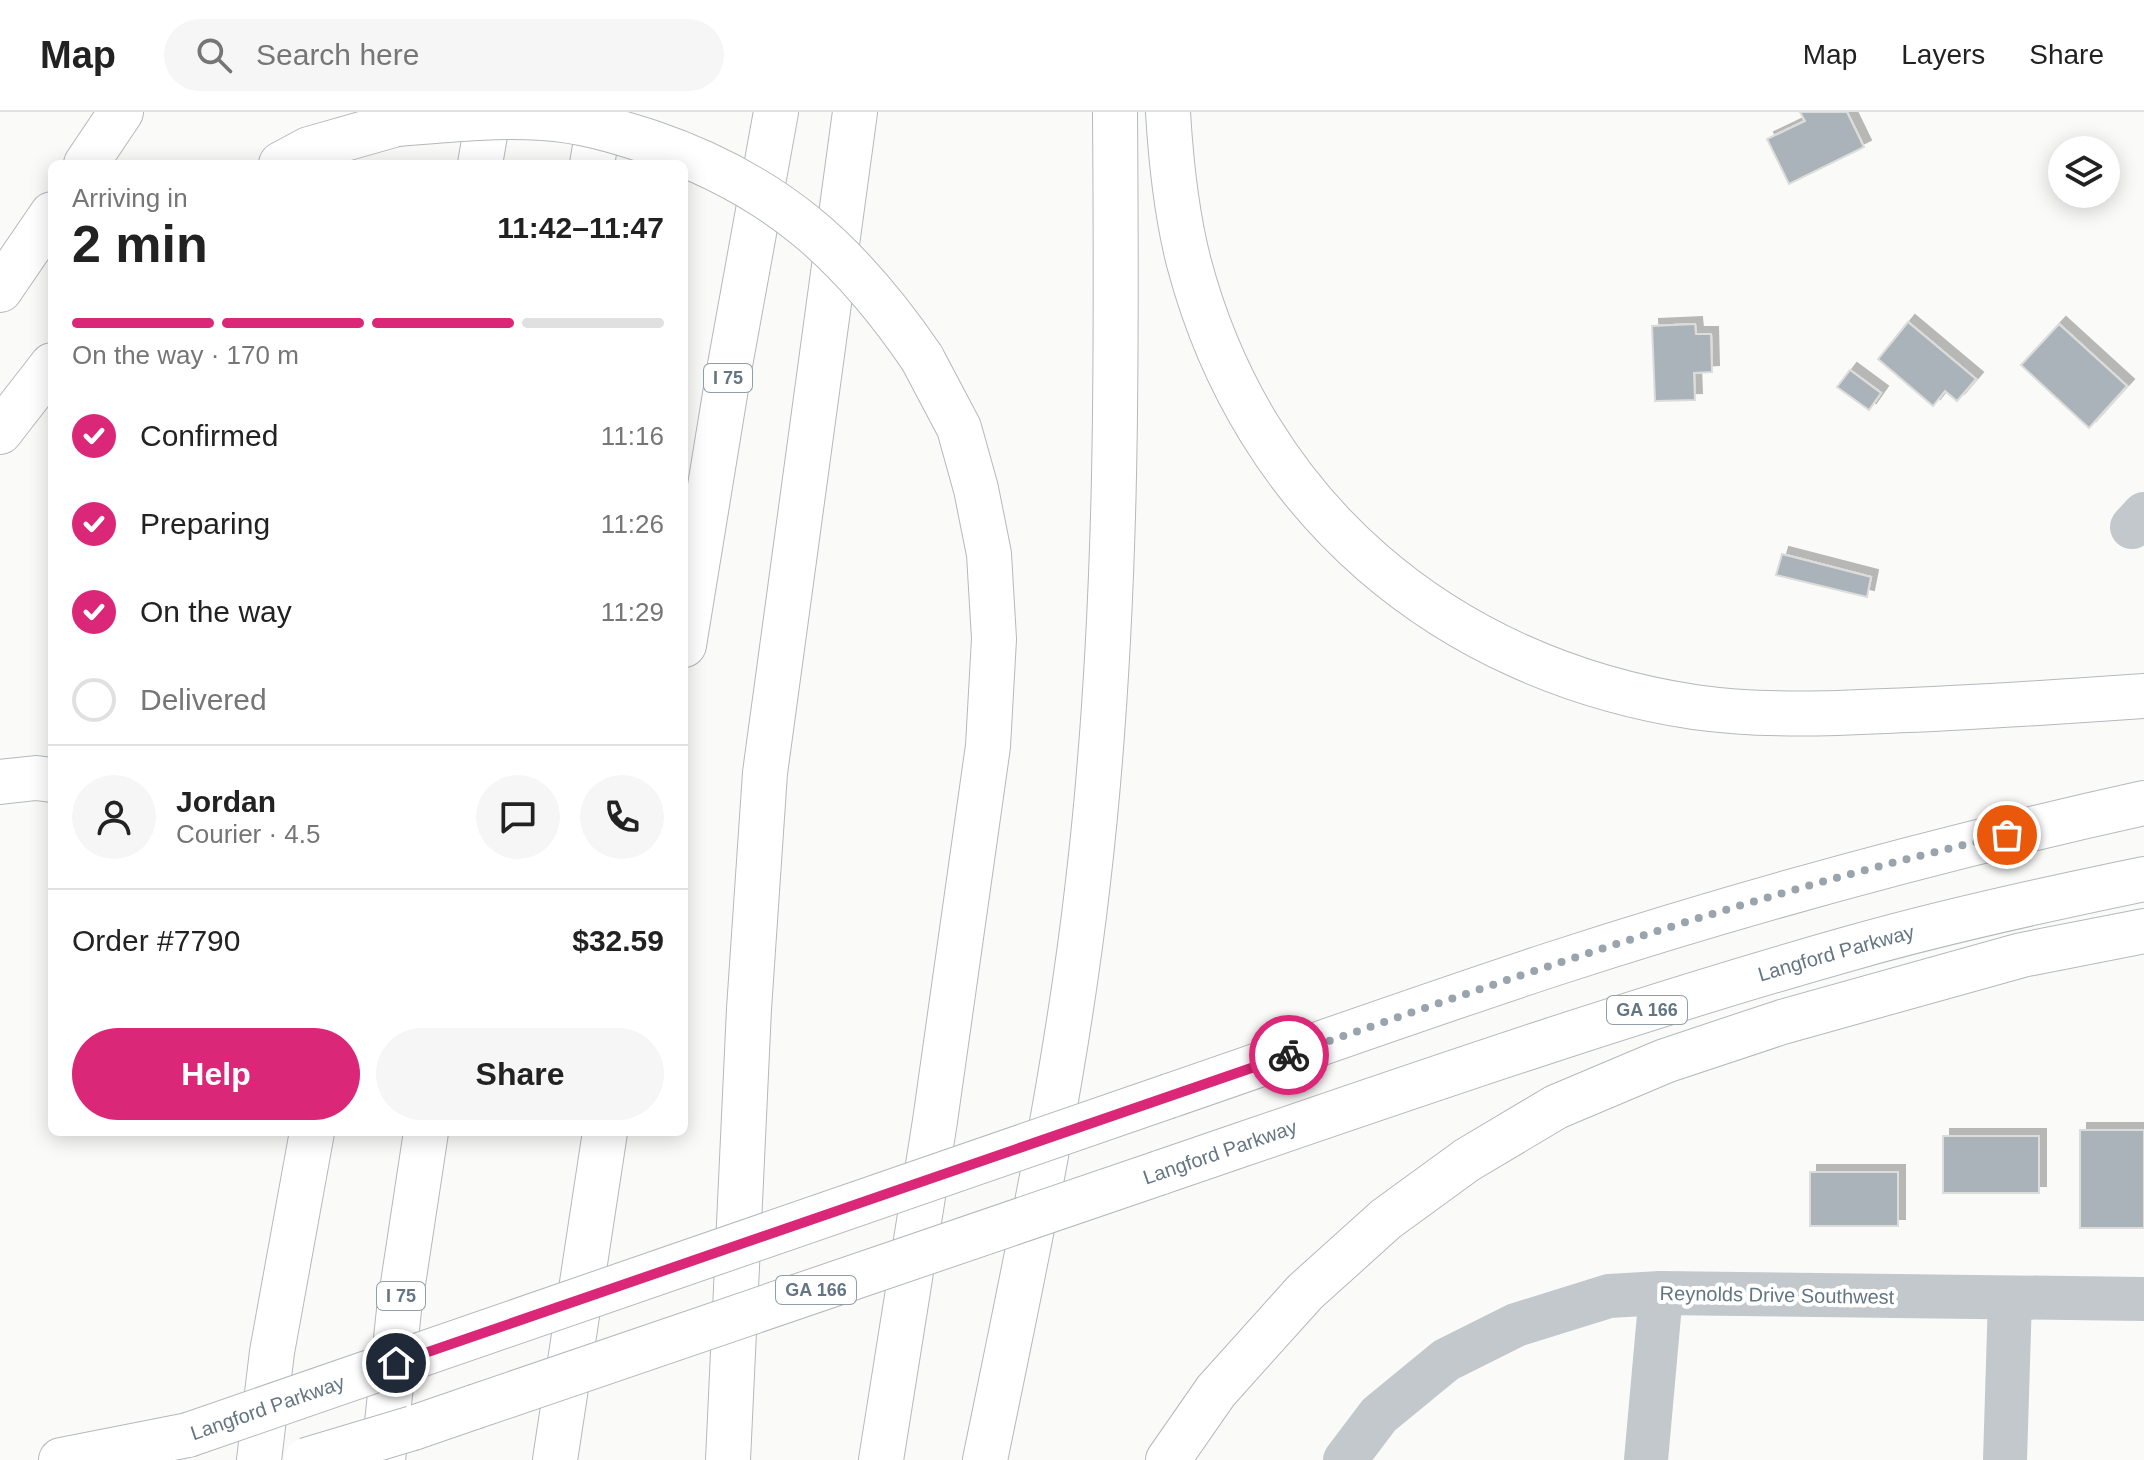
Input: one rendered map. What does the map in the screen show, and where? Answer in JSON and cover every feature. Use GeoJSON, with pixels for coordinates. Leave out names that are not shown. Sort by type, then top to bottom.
{"type":"FeatureCollection","features":[{"type":"Feature","properties":{"kind":"highway"},"geometry":{"type":"LineString","coordinates":[[89,160],[121,112]]}},
{"type":"Feature","properties":{"kind":"highway"},"geometry":{"type":"LineString","coordinates":[[481,160],[489,112]]}},
{"type":"Feature","properties":{"kind":"highway"},"geometry":{"type":"LineString","coordinates":[[593,160],[601,112]]}},
{"type":"Feature","properties":{"kind":"highway","name":"I 75"},"geometry":{"type":"LineString","coordinates":[[688,621],[776,112]]}},
{"type":"Feature","properties":{"kind":"highway"},"geometry":{"type":"LineString","coordinates":[[728,1460],[749,1009],[765,773],[855,112]]}},
{"type":"Feature","properties":{"kind":"highway"},"geometry":{"type":"LineString","coordinates":[[985,1460],[1060,1071],[1088,883],[1111,618],[1115,473],[1115,112]]}},
{"type":"Feature","properties":{"kind":"highway"},"geometry":{"type":"LineString","coordinates":[[1168,112],[1178,215],[1189,262],[1216,344],[1249,413],[1269,445],[1323,514],[1400,586],[1442,616],[1540,667],[1596,686],[1698,708],[1774,713],[1852,713],[2144,696]]}},
{"type":"Feature","properties":{"kind":"highway"},"geometry":{"type":"LineString","coordinates":[[288,160],[309,149],[397,124],[485,116],[547,118],[610,129],[665,147],[724,172],[774,200],[819,235],[853,268],[891,313],[922,358],[959,428],[976,489],[989,554],[994,639],[988,746],[935,1121],[881,1460]]}},
{"type":"Feature","properties":{"kind":"highway"},"geometry":{"type":"LineString","coordinates":[[0,290],[48,220]]}},
{"type":"Feature","properties":{"kind":"highway"},"geometry":{"type":"LineString","coordinates":[[0,432],[48,370]]}},
{"type":"Feature","properties":{"kind":"highway"},"geometry":{"type":"LineString","coordinates":[[0,782],[48,780]]}},
{"type":"Feature","properties":{"kind":"highway","name":"Langford Parkway"},"geometry":{"type":"LineString","coordinates":[[61,1460],[133,1454],[1553,964],[1736,907],[1952,847],[2144,803]]}},
{"type":"Feature","properties":{"kind":"highway","name":"Langford Parkway"},"geometry":{"type":"LineString","coordinates":[[306,1460],[413,1428],[1541,1042],[1856,946],[2015,906],[2144,879]]}},
{"type":"Feature","properties":{"kind":"highway"},"geometry":{"type":"LineString","coordinates":[[1168,1460],[1216,1391],[1305,1292],[1398,1211],[1467,1160],[1556,1107],[1665,1061],[1782,1022],[2022,955],[2144,931]]}},
{"type":"Feature","properties":{"kind":"highway"},"geometry":{"type":"LineString","coordinates":[[293,1136],[295,1224]]}},
{"type":"Feature","properties":{"kind":"highway"},"geometry":{"type":"LineString","coordinates":[[259,1460],[272,1352],[311,1136]]}},
{"type":"Feature","properties":{"kind":"highway","name":"I 75"},"geometry":{"type":"LineString","coordinates":[[383,1460],[399,1310],[425,1136]]}},
{"type":"Feature","properties":{"kind":"highway"},"geometry":{"type":"LineString","coordinates":[[555,1460],[604,1136]]}},
{"type":"Feature","properties":{"kind":"highway"},"geometry":{"type":"LineString","coordinates":[[342,1460],[413,1428]]}},
{"type":"Feature","properties":{"kind":"street","name":"Reynolds Drive Southwest"},"geometry":{"type":"LineString","coordinates":[[1345,1460],[1379,1415],[1446,1360],[1516,1325],[1609,1296],[1661,1293],[2144,1299]]}},
{"type":"Feature","properties":{"kind":"street"},"geometry":{"type":"LineString","coordinates":[[1646,1460],[1661,1293]]}},
{"type":"Feature","properties":{"kind":"street"},"geometry":{"type":"LineString","coordinates":[[2005,1460],[2010,1298]]}},
{"type":"Feature","properties":{"kind":"building"},"geometry":{"type":"Polygon","coordinates":[[[1800,112],[1847,112],[1864,147],[1789,184],[1767,139],[1805,121],[1800,112]]]}},
{"type":"Feature","properties":{"kind":"building"},"geometry":{"type":"Polygon","coordinates":[[[1908,322],[1976,379],[1957,401],[1945,391],[1933,406],[1878,359],[1908,322]]]}},
{"type":"Feature","properties":{"kind":"building"},"geometry":{"type":"Polygon","coordinates":[[[1695,324],[1696,334],[1711,334],[1712,372],[1694,373],[1695,400],[1655,401],[1652,326],[1695,324]]]}},
{"type":"Feature","properties":{"kind":"building"},"geometry":{"type":"Polygon","coordinates":[[[2059,324],[2127,386],[2089,428],[2021,365],[2059,324]]]}},
{"type":"Feature","properties":{"kind":"building"},"geometry":{"type":"Polygon","coordinates":[[[1850,370],[1881,393],[1869,410],[1837,387],[1850,370]]]}},
{"type":"Feature","properties":{"kind":"building"},"geometry":{"type":"Polygon","coordinates":[[[1782,554],[1871,577],[1867,597],[1776,575],[1782,554]]]}},
{"type":"Feature","properties":{"kind":"building"},"geometry":{"type":"Polygon","coordinates":[[[2080,1130],[2144,1130],[2144,1228],[2080,1228],[2080,1130]]]}},
{"type":"Feature","properties":{"kind":"building"},"geometry":{"type":"Polygon","coordinates":[[[1943,1136],[2039,1136],[2039,1193],[1943,1193],[1943,1136]]]}},
{"type":"Feature","properties":{"kind":"building"},"geometry":{"type":"Polygon","coordinates":[[[1810,1172],[1898,1172],[1898,1226],[1810,1226],[1810,1172]]]}},
{"type":"Feature","properties":{"kind":"way so far"},"geometry":{"type":"LineString","coordinates":[[1289,1055],[1553,964],[1752,903],[1952,847],[2007,835]]}},
{"type":"Feature","properties":{"kind":"route"},"geometry":{"type":"LineString","coordinates":[[396,1363],[1289,1055]]}}]}
